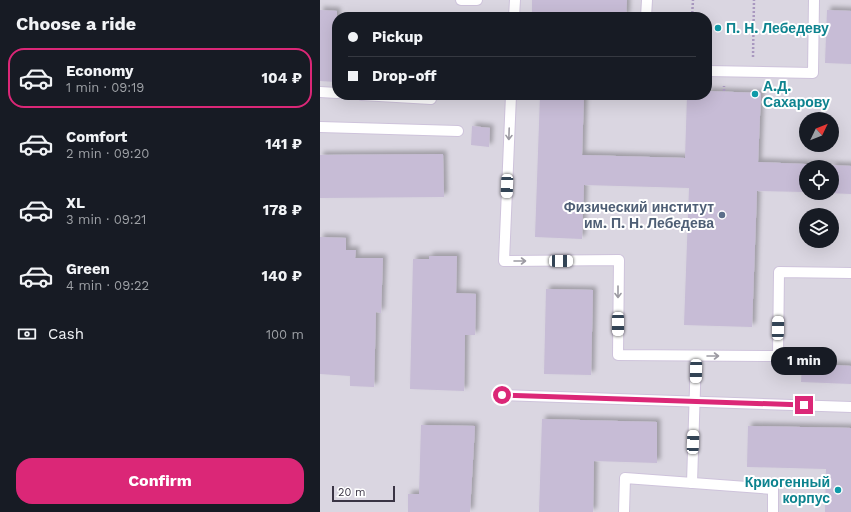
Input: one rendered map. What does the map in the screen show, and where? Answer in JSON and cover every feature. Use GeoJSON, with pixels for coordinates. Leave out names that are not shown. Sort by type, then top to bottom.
{"type":"FeatureCollection","features":[{"type":"Feature","properties":{"kind":"lane"},"geometry":{"type":"LineString","coordinates":[[461,0],[477,0]]}},
{"type":"Feature","properties":{"kind":"lane"},"geometry":{"type":"LineString","coordinates":[[514,12],[515,0]]}},
{"type":"Feature","properties":{"kind":"lane"},"geometry":{"type":"LineString","coordinates":[[646,12],[647,0]]}},
{"type":"Feature","properties":{"kind":"lane"},"geometry":{"type":"LineString","coordinates":[[712,71],[812,73],[814,0]]}},
{"type":"Feature","properties":{"kind":"lane"},"geometry":{"type":"LineString","coordinates":[[320,92],[332,93]]}},
{"type":"Feature","properties":{"kind":"lane"},"geometry":{"type":"LineString","coordinates":[[511,100],[504,261],[618,260],[618,355],[778,356],[779,272],[851,273]]}},
{"type":"Feature","properties":{"kind":"lane"},"geometry":{"type":"LineString","coordinates":[[320,127],[458,131]]}},
{"type":"Feature","properties":{"kind":"lane"},"geometry":{"type":"LineString","coordinates":[[692,483],[696,356]]}},
{"type":"Feature","properties":{"kind":"lane"},"geometry":{"type":"LineString","coordinates":[[502,395],[851,407]]}},
{"type":"Feature","properties":{"kind":"lane"},"geometry":{"type":"LineString","coordinates":[[624,512],[626,478],[773,489],[773,512]]}},
{"type":"Feature","properties":{"kind":"path"},"geometry":{"type":"LineString","coordinates":[[692,0],[692,12]]}},
{"type":"Feature","properties":{"kind":"path"},"geometry":{"type":"LineString","coordinates":[[753,72],[754,0]]}},
{"type":"Feature","properties":{"kind":"shaded area"},"geometry":{"type":"Polygon","coordinates":[[[320,0],[851,0],[851,512],[320,512],[320,0]]]}},
{"type":"Feature","properties":{"kind":"building"},"geometry":{"type":"Polygon","coordinates":[[[532,0],[627,0],[626,12],[532,12],[532,0]]]}},
{"type":"Feature","properties":{"kind":"building"},"geometry":{"type":"Polygon","coordinates":[[[320,10],[337,11],[332,12],[332,82],[320,81],[320,10]]]}},
{"type":"Feature","properties":{"kind":"building"},"geometry":{"type":"Polygon","coordinates":[[[827,10],[851,11],[851,64],[825,63],[827,10]]]}},
{"type":"Feature","properties":{"kind":"building","name":"Физический институт им. П. Н. Лебедева"},"geometry":{"type":"Polygon","coordinates":[[[712,91],[761,93],[758,162],[799,164],[799,192],[757,191],[752,327],[684,325],[689,188],[584,185],[582,239],[535,237],[540,100],[584,100],[582,155],[685,158],[687,100],[712,100],[712,91]]]}},
{"type":"Feature","properties":{"kind":"building"},"geometry":{"type":"Polygon","coordinates":[[[472,126],[490,128],[489,147],[471,145],[472,126]]]}},
{"type":"Feature","properties":{"kind":"building"},"geometry":{"type":"Polygon","coordinates":[[[443,154],[444,197],[320,198],[320,155],[443,154]]]}},
{"type":"Feature","properties":{"kind":"building","name":"Физический институт им. П. Н. Лебедева"},"geometry":{"type":"Polygon","coordinates":[[[839,165],[851,166],[851,194],[839,194],[839,165]]]}},
{"type":"Feature","properties":{"kind":"building"},"geometry":{"type":"Polygon","coordinates":[[[320,237],[346,238],[346,250],[356,250],[355,258],[383,258],[381,313],[376,312],[374,387],[350,386],[350,376],[320,374],[320,237]]]}},
{"type":"Feature","properties":{"kind":"building"},"geometry":{"type":"Polygon","coordinates":[[[429,256],[457,256],[456,293],[476,294],[475,335],[465,335],[464,391],[410,389],[413,259],[429,259],[429,256]]]}},
{"type":"Feature","properties":{"kind":"building"},"geometry":{"type":"Polygon","coordinates":[[[546,289],[593,290],[591,375],[544,374],[546,289]]]}},
{"type":"Feature","properties":{"kind":"building"},"geometry":{"type":"Polygon","coordinates":[[[802,363],[851,366],[851,384],[801,382],[802,363]]]}},
{"type":"Feature","properties":{"kind":"building"},"geometry":{"type":"Polygon","coordinates":[[[542,419],[657,422],[657,463],[594,461],[593,512],[539,512],[542,419]]]}},
{"type":"Feature","properties":{"kind":"building"},"geometry":{"type":"Polygon","coordinates":[[[421,425],[475,426],[470,512],[408,512],[408,494],[419,494],[421,425]]]}},
{"type":"Feature","properties":{"kind":"building","name":"Криогенный корпус"},"geometry":{"type":"Polygon","coordinates":[[[748,426],[851,428],[851,512],[825,512],[826,469],[747,467],[748,426]]]}},
{"type":"Feature","properties":{"kind":"place","name":"П. Н. Лебедеву"},"geometry":{"type":"Point","coordinates":[718,28]}},
{"type":"Feature","properties":{"kind":"place","name":"А.Д. Сахарову"},"geometry":{"type":"Point","coordinates":[755,94]}},
{"type":"Feature","properties":{"kind":"place","name":"Физический институт им. П. Н. Лебедева"},"geometry":{"type":"Point","coordinates":[722,215]}},
{"type":"Feature","properties":{"kind":"place","name":"Криогенный корпус"},"geometry":{"type":"Point","coordinates":[838,490]}},
{"type":"Feature","properties":{"kind":"route"},"geometry":{"type":"LineString","coordinates":[[502,395],[804,405]]}}]}
